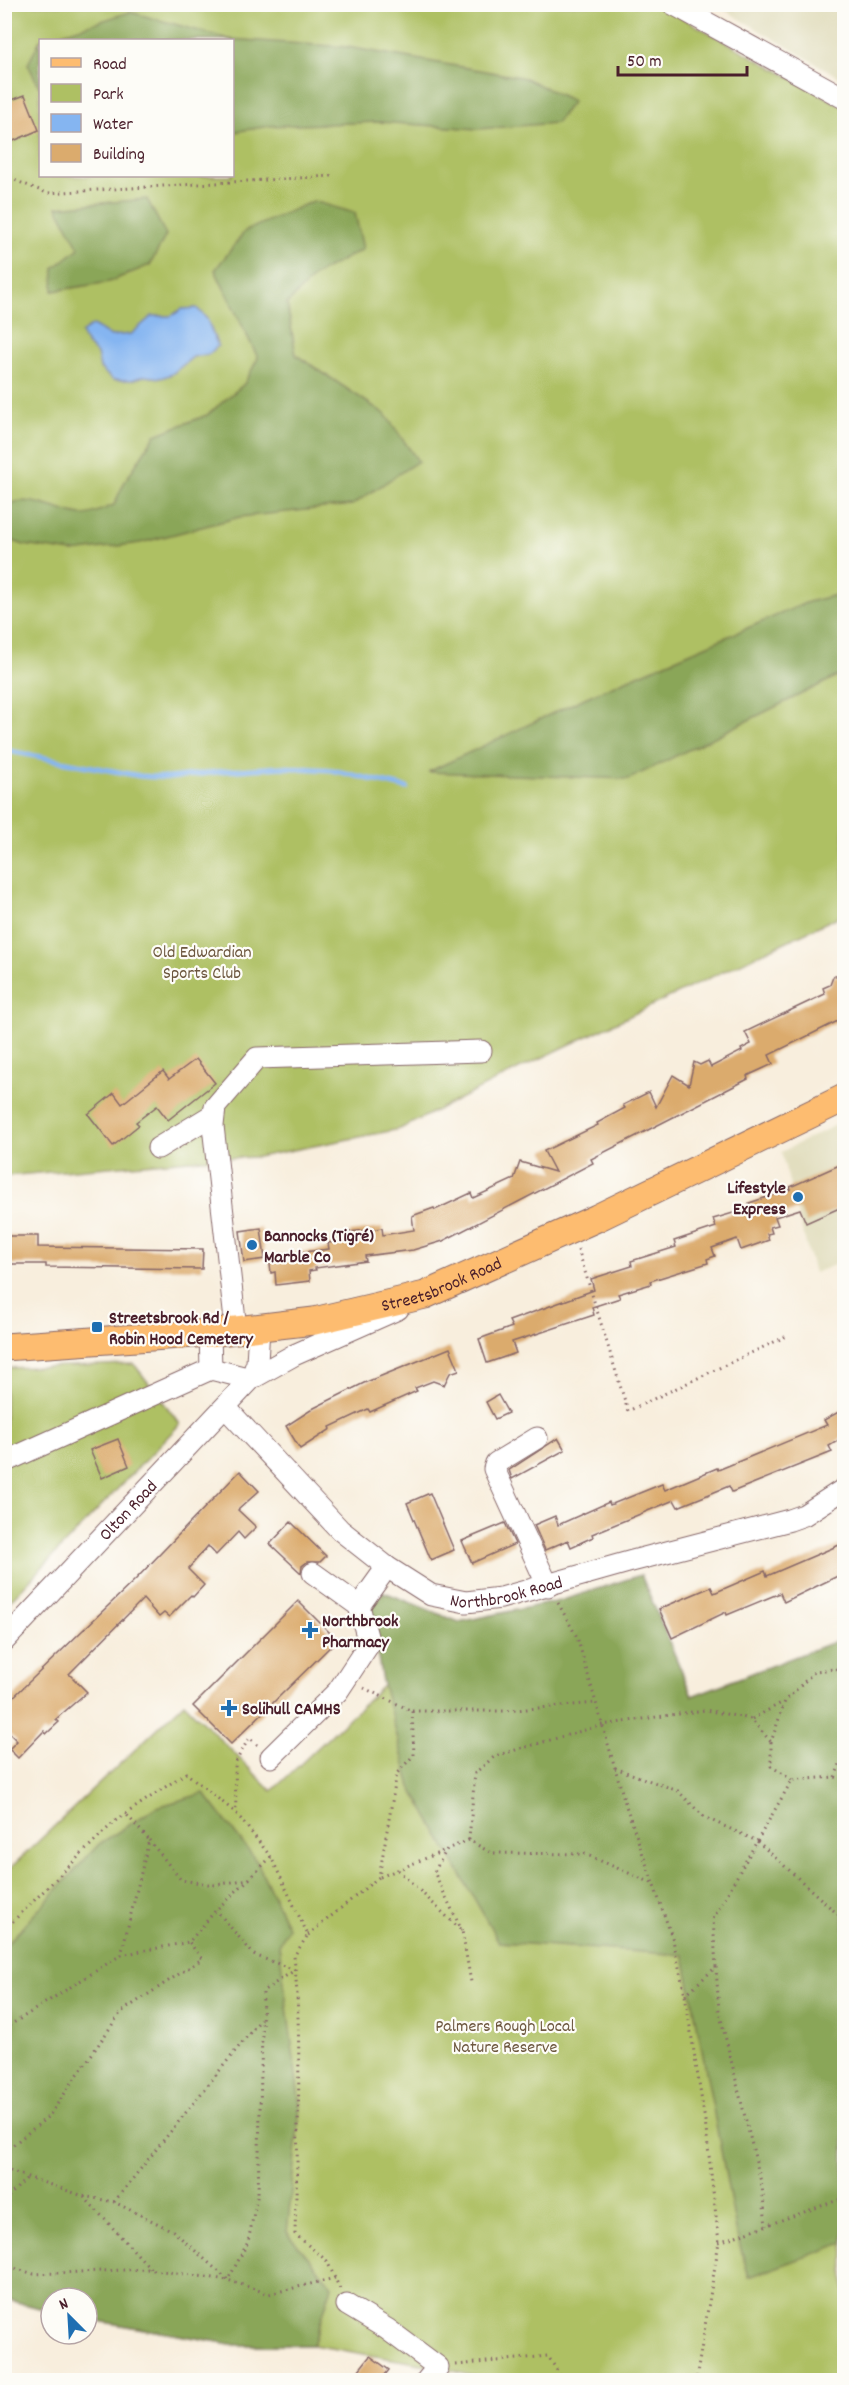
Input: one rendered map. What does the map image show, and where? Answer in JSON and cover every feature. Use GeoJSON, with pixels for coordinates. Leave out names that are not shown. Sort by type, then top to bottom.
{"type":"FeatureCollection","features":[{"type":"Feature","properties":{"kind":"main road","name":"Streetsbrook Road"},"geometry":{"type":"LineString","coordinates":[[4,1347],[235,1330],[314,1321],[425,1296],[572,1230],[844,1098]]}},
{"type":"Feature","properties":{"kind":"street"},"geometry":{"type":"LineString","coordinates":[[673,4],[844,98]]}},
{"type":"Feature","properties":{"kind":"street"},"geometry":{"type":"LineString","coordinates":[[4,1462],[211,1369],[235,1330],[213,1126],[214,1107],[257,1058],[481,1051]]}},
{"type":"Feature","properties":{"kind":"street"},"geometry":{"type":"LineString","coordinates":[[158,1148],[214,1114]]}},
{"type":"Feature","properties":{"kind":"street","name":"Olton Road"},"geometry":{"type":"LineString","coordinates":[[4,1641],[251,1379],[294,1355],[425,1296]]}},
{"type":"Feature","properties":{"kind":"street","name":"Olton Road"},"geometry":{"type":"LineString","coordinates":[[235,1330],[257,1363],[251,1379]]}},
{"type":"Feature","properties":{"kind":"street"},"geometry":{"type":"LineString","coordinates":[[211,1369],[251,1379]]}},
{"type":"Feature","properties":{"kind":"street","name":"Northbrook Road"},"geometry":{"type":"LineString","coordinates":[[226,1408],[340,1530],[387,1567],[431,1595],[466,1602],[501,1598],[790,1520],[804,1515],[844,1489]]}},
{"type":"Feature","properties":{"kind":"street"},"geometry":{"type":"LineString","coordinates":[[537,1438],[496,1463],[494,1469],[548,1586]]}},
{"type":"Feature","properties":{"kind":"street"},"geometry":{"type":"LineString","coordinates":[[359,1606],[387,1567]]}},
{"type":"Feature","properties":{"kind":"street"},"geometry":{"type":"LineString","coordinates":[[271,1757],[338,1691],[369,1644],[359,1606],[313,1573]]}},
{"type":"Feature","properties":{"kind":"street"},"geometry":{"type":"LineString","coordinates":[[347,2305],[387,2329],[433,2374]]}},
{"type":"Feature","properties":{"kind":"path"},"geometry":{"type":"LineString","coordinates":[[4,176],[47,193],[332,176]]}},
{"type":"Feature","properties":{"kind":"path"},"geometry":{"type":"LineString","coordinates":[[572,1230],[628,1411],[789,1335]]}},
{"type":"Feature","properties":{"kind":"path"},"geometry":{"type":"LineString","coordinates":[[548,1586],[577,1637],[615,1768],[672,1940],[685,1995],[705,2121],[719,2242],[696,2380]]}},
{"type":"Feature","properties":{"kind":"path"},"geometry":{"type":"LineString","coordinates":[[751,1719],[785,1701],[815,1671],[844,1668]]}},
{"type":"Feature","properties":{"kind":"path"},"geometry":{"type":"LineString","coordinates":[[346,1679],[412,1711],[504,1711],[596,1703]]}},
{"type":"Feature","properties":{"kind":"path"},"geometry":{"type":"LineString","coordinates":[[785,1701],[771,1742],[771,1766],[792,1780],[835,1777],[844,1780]]}},
{"type":"Feature","properties":{"kind":"path"},"geometry":{"type":"LineString","coordinates":[[469,1840],[475,1773],[495,1756],[602,1725],[705,1710],[751,1719],[771,1742]]}},
{"type":"Feature","properties":{"kind":"path"},"geometry":{"type":"LineString","coordinates":[[379,1877],[398,1773],[414,1755],[412,1711]]}},
{"type":"Feature","properties":{"kind":"path"},"geometry":{"type":"LineString","coordinates":[[236,1813],[235,1763],[249,1738],[271,1757]]}},
{"type":"Feature","properties":{"kind":"path"},"geometry":{"type":"LineString","coordinates":[[835,1777],[844,1754]]}},
{"type":"Feature","properties":{"kind":"path"},"geometry":{"type":"LineString","coordinates":[[615,1768],[678,1791],[704,1817],[757,1841],[844,1920]]}},
{"type":"Feature","properties":{"kind":"path"},"geometry":{"type":"LineString","coordinates":[[4,1930],[115,1821],[186,1773],[236,1813],[271,1857],[308,1935]]}},
{"type":"Feature","properties":{"kind":"path"},"geometry":{"type":"LineString","coordinates":[[766,2226],[762,2186],[719,2011],[713,1919],[792,1780]]}},
{"type":"Feature","properties":{"kind":"path"},"geometry":{"type":"LineString","coordinates":[[126,1814],[181,1880],[215,1885],[249,1879]]}},
{"type":"Feature","properties":{"kind":"path"},"geometry":{"type":"LineString","coordinates":[[121,1955],[149,1840]]}},
{"type":"Feature","properties":{"kind":"path"},"geometry":{"type":"LineString","coordinates":[[347,2305],[327,2261],[295,2234],[298,2073],[294,1956],[308,1935],[379,1877],[469,1840]]}},
{"type":"Feature","properties":{"kind":"path"},"geometry":{"type":"LineString","coordinates":[[469,1840],[491,1853],[585,1854],[654,1884]]}},
{"type":"Feature","properties":{"kind":"path"},"geometry":{"type":"LineString","coordinates":[[447,1849],[434,1872],[462,1931],[471,1982]]}},
{"type":"Feature","properties":{"kind":"path"},"geometry":{"type":"LineString","coordinates":[[4,2029],[121,1955],[189,1942],[216,1910],[271,1857]]}},
{"type":"Feature","properties":{"kind":"path"},"geometry":{"type":"LineString","coordinates":[[398,1870],[462,1931]]}},
{"type":"Feature","properties":{"kind":"path"},"geometry":{"type":"LineString","coordinates":[[216,1910],[254,1955],[295,1970]]}},
{"type":"Feature","properties":{"kind":"path"},"geometry":{"type":"LineString","coordinates":[[4,2152],[49,2116],[121,2012],[202,1959],[189,1942]]}},
{"type":"Feature","properties":{"kind":"path"},"geometry":{"type":"LineString","coordinates":[[685,1995],[716,1967]]}},
{"type":"Feature","properties":{"kind":"path"},"geometry":{"type":"LineString","coordinates":[[228,2280],[248,2242],[258,2193],[263,1991],[295,1970]]}},
{"type":"Feature","properties":{"kind":"path"},"geometry":{"type":"LineString","coordinates":[[114,2202],[262,2018]]}},
{"type":"Feature","properties":{"kind":"path"},"geometry":{"type":"LineString","coordinates":[[4,2169],[82,2196],[114,2202],[173,2231],[228,2280]]}},
{"type":"Feature","properties":{"kind":"path"},"geometry":{"type":"LineString","coordinates":[[4,2201],[28,2177]]}},
{"type":"Feature","properties":{"kind":"path"},"geometry":{"type":"LineString","coordinates":[[82,2196],[153,2270]]}},
{"type":"Feature","properties":{"kind":"path"},"geometry":{"type":"LineString","coordinates":[[719,2242],[844,2198]]}},
{"type":"Feature","properties":{"kind":"path"},"geometry":{"type":"LineString","coordinates":[[4,2265],[34,2274],[153,2270],[228,2280],[269,2294],[335,2278]]}},
{"type":"Feature","properties":{"kind":"path"},"geometry":{"type":"LineString","coordinates":[[433,2374],[548,2356],[563,2380]]}},
{"type":"Feature","properties":{"kind":"shaded area"},"geometry":{"type":"Polygon","coordinates":[[[716,5],[844,5],[844,80],[716,5]]]}},
{"type":"Feature","properties":{"kind":"shaded area"},"geometry":{"type":"Polygon","coordinates":[[[844,1121],[844,1261],[814,1273],[781,1152],[844,1121]]]}},
{"type":"Feature","properties":{"kind":"green space","name":"Old Edwardian Sports Club"},"geometry":{"type":"Polygon","coordinates":[[[5,5],[659,5],[844,107],[844,914],[533,1062],[400,1129],[258,1157],[202,1159],[5,1176],[5,5]]]}},
{"type":"Feature","properties":{"kind":"green space"},"geometry":{"type":"Polygon","coordinates":[[[130,12],[229,39],[43,39],[130,12]]]}},
{"type":"Feature","properties":{"kind":"green space"},"geometry":{"type":"Polygon","coordinates":[[[234,39],[347,47],[525,78],[573,101],[556,123],[478,129],[379,122],[270,126],[234,132],[234,39]]]}},
{"type":"Feature","properties":{"kind":"green space"},"geometry":{"type":"Polygon","coordinates":[[[39,42],[39,87],[28,64],[39,42]]]}},
{"type":"Feature","properties":{"kind":"green space"},"geometry":{"type":"Polygon","coordinates":[[[147,199],[166,235],[150,265],[109,282],[53,291],[54,268],[79,248],[57,207],[147,199]]]}},
{"type":"Feature","properties":{"kind":"green space"},"geometry":{"type":"Polygon","coordinates":[[[313,201],[355,213],[363,249],[315,275],[287,304],[296,355],[385,414],[418,461],[352,505],[240,517],[140,543],[73,552],[24,545],[5,538],[5,507],[13,503],[33,502],[82,515],[114,505],[124,483],[155,435],[207,415],[244,384],[258,358],[215,270],[245,231],[313,201]]]}},
{"type":"Feature","properties":{"kind":"green space"},"geometry":{"type":"Polygon","coordinates":[[[844,593],[844,673],[629,779],[428,772],[589,696],[808,602],[844,593]]]}},
{"type":"Feature","properties":{"kind":"green space"},"geometry":{"type":"Polygon","coordinates":[[[134,1364],[180,1424],[5,1606],[5,1368],[134,1364]]]}},
{"type":"Feature","properties":{"kind":"green space","name":"Palmers Rough Local Nature Reserve"},"geometry":{"type":"Polygon","coordinates":[[[641,1575],[692,1696],[844,1638],[844,2380],[488,2380],[438,2367],[313,2345],[236,2345],[99,2321],[99,2286],[39,2286],[39,2308],[5,2299],[5,1873],[184,1703],[272,1791],[386,1683],[370,1609],[381,1591],[459,1622],[560,1601],[641,1575]]]}},
{"type":"Feature","properties":{"kind":"green space"},"geometry":{"type":"Polygon","coordinates":[[[641,1575],[692,1696],[844,1638],[844,2243],[749,2277],[737,2235],[684,1955],[499,1942],[411,1787],[382,1681],[370,1609],[383,1593],[381,1591],[459,1622],[560,1601],[641,1575]]]}},
{"type":"Feature","properties":{"kind":"green space"},"geometry":{"type":"Polygon","coordinates":[[[204,1793],[257,1862],[288,1927],[279,1945],[300,2106],[287,2232],[332,2286],[313,2345],[236,2345],[99,2321],[99,2286],[39,2286],[39,2308],[5,2299],[5,1946],[99,1844],[157,1807],[204,1793]]]}},
{"type":"Feature","properties":{"kind":"water"},"geometry":{"type":"Polygon","coordinates":[[[197,308],[207,319],[218,346],[209,354],[193,357],[172,374],[161,378],[144,376],[132,380],[113,380],[100,368],[97,354],[86,343],[81,333],[93,325],[111,336],[131,334],[152,316],[171,316],[182,309],[197,308]]]}},
{"type":"Feature","properties":{"kind":"building"},"geometry":{"type":"Polygon","coordinates":[[[25,95],[39,130],[4,145],[4,103],[25,95]]]}},
{"type":"Feature","properties":{"kind":"building"},"geometry":{"type":"Polygon","coordinates":[[[844,972],[844,1018],[769,1055],[773,1064],[747,1076],[748,1079],[591,1159],[593,1163],[443,1241],[413,1250],[365,1256],[366,1261],[315,1268],[316,1270],[309,1271],[310,1281],[276,1285],[275,1272],[271,1273],[269,1256],[329,1249],[328,1243],[351,1240],[350,1232],[382,1228],[383,1235],[414,1230],[412,1216],[434,1208],[435,1210],[471,1193],[473,1198],[514,1179],[520,1162],[555,1172],[544,1151],[598,1125],[597,1123],[625,1108],[623,1105],[649,1092],[656,1107],[673,1075],[689,1085],[694,1062],[700,1065],[708,1061],[711,1067],[742,1051],[741,1049],[751,1044],[745,1032],[825,994],[823,988],[830,985],[833,977],[844,972]]]}},
{"type":"Feature","properties":{"kind":"building"},"geometry":{"type":"Polygon","coordinates":[[[196,1059],[215,1083],[168,1120],[157,1106],[136,1122],[139,1125],[113,1146],[88,1114],[114,1093],[122,1104],[163,1071],[169,1079],[196,1059]]]}},
{"type":"Feature","properties":{"kind":"building"},"geometry":{"type":"Polygon","coordinates":[[[844,1163],[844,1206],[806,1223],[800,1209],[775,1217],[778,1225],[770,1227],[772,1233],[767,1234],[769,1240],[741,1250],[737,1239],[712,1248],[715,1256],[707,1259],[708,1263],[650,1281],[651,1284],[618,1294],[620,1298],[592,1307],[594,1315],[512,1342],[516,1353],[487,1363],[479,1339],[512,1327],[509,1321],[594,1290],[591,1279],[632,1266],[631,1261],[676,1247],[674,1241],[716,1227],[713,1219],[750,1208],[749,1203],[791,1189],[790,1187],[844,1163]]]}},
{"type":"Feature","properties":{"kind":"building","name":"Bannocks (Tigré) Marble Co"},"geometry":{"type":"Polygon","coordinates":[[[261,1228],[265,1259],[244,1262],[240,1231],[261,1228]]]}},
{"type":"Feature","properties":{"kind":"building"},"geometry":{"type":"Polygon","coordinates":[[[4,1236],[38,1236],[38,1247],[203,1249],[202,1269],[46,1267],[46,1264],[4,1264],[4,1236]]]}},
{"type":"Feature","properties":{"kind":"building"},"geometry":{"type":"Polygon","coordinates":[[[450,1348],[459,1370],[450,1373],[444,1385],[433,1381],[415,1388],[417,1391],[370,1412],[368,1409],[330,1427],[331,1429],[300,1449],[286,1426],[314,1408],[364,1383],[450,1348]]]}},
{"type":"Feature","properties":{"kind":"building"},"geometry":{"type":"Polygon","coordinates":[[[498,1395],[508,1413],[495,1419],[486,1402],[498,1395]]]}},
{"type":"Feature","properties":{"kind":"building"},"geometry":{"type":"Polygon","coordinates":[[[844,1409],[844,1437],[829,1446],[832,1452],[732,1492],[729,1486],[678,1507],[674,1500],[592,1534],[593,1537],[571,1547],[568,1540],[545,1550],[534,1525],[555,1516],[558,1525],[609,1502],[610,1505],[662,1484],[665,1490],[827,1425],[824,1420],[844,1409]]]}},
{"type":"Feature","properties":{"kind":"building"},"geometry":{"type":"Polygon","coordinates":[[[558,1438],[565,1450],[512,1479],[509,1470],[558,1438]]]}},
{"type":"Feature","properties":{"kind":"building"},"geometry":{"type":"Polygon","coordinates":[[[118,1439],[129,1466],[102,1478],[90,1450],[118,1439]]]}},
{"type":"Feature","properties":{"kind":"building"},"geometry":{"type":"Polygon","coordinates":[[[240,1471],[259,1491],[238,1510],[256,1527],[244,1539],[238,1532],[216,1555],[208,1546],[188,1569],[204,1585],[169,1617],[164,1613],[159,1617],[143,1599],[69,1674],[87,1692],[56,1719],[59,1722],[46,1734],[44,1731],[18,1758],[9,1749],[17,1741],[4,1728],[4,1706],[136,1579],[240,1471]]]}},
{"type":"Feature","properties":{"kind":"building"},"geometry":{"type":"Polygon","coordinates":[[[430,1493],[454,1550],[431,1560],[407,1503],[430,1493]]]}},
{"type":"Feature","properties":{"kind":"building"},"geometry":{"type":"Polygon","coordinates":[[[291,1522],[326,1556],[320,1562],[307,1562],[302,1566],[301,1573],[270,1544],[291,1522]]]}},
{"type":"Feature","properties":{"kind":"building"},"geometry":{"type":"Polygon","coordinates":[[[505,1523],[515,1544],[472,1563],[462,1541],[505,1523]]]}},
{"type":"Feature","properties":{"kind":"building"},"geometry":{"type":"Polygon","coordinates":[[[844,1543],[844,1573],[784,1602],[780,1593],[727,1615],[726,1612],[672,1638],[659,1609],[711,1587],[714,1593],[765,1571],[767,1576],[844,1543]]]}},
{"type":"Feature","properties":{"kind":"building"},"geometry":{"type":"Polygon","coordinates":[[[298,1601],[337,1640],[231,1744],[193,1706],[298,1601]]]}},
{"type":"Feature","properties":{"kind":"building"},"geometry":{"type":"Polygon","coordinates":[[[370,2356],[389,2370],[381,2380],[351,2380],[370,2356]]]}},
{"type":"Feature","properties":{"kind":"waterway"},"geometry":{"type":"LineString","coordinates":[[4,750],[140,776],[170,778],[281,767],[332,770],[407,788]]}},
{"type":"Feature","properties":{"kind":"place","name":"Lifestyle Express"},"geometry":{"type":"Point","coordinates":[798,1197]}},
{"type":"Feature","properties":{"kind":"place","name":"Bannocks (Tigré) Marble Co"},"geometry":{"type":"Point","coordinates":[252,1245]}},
{"type":"Feature","properties":{"kind":"place","name":"Streetsbrook Rd / Robin Hood Cemetery"},"geometry":{"type":"Point","coordinates":[97,1327]}},
{"type":"Feature","properties":{"kind":"place","name":"Northbrook Pharmacy"},"geometry":{"type":"Point","coordinates":[310,1630]}},
{"type":"Feature","properties":{"kind":"place","name":"Solihull CAMHS"},"geometry":{"type":"Point","coordinates":[229,1708]}}]}
